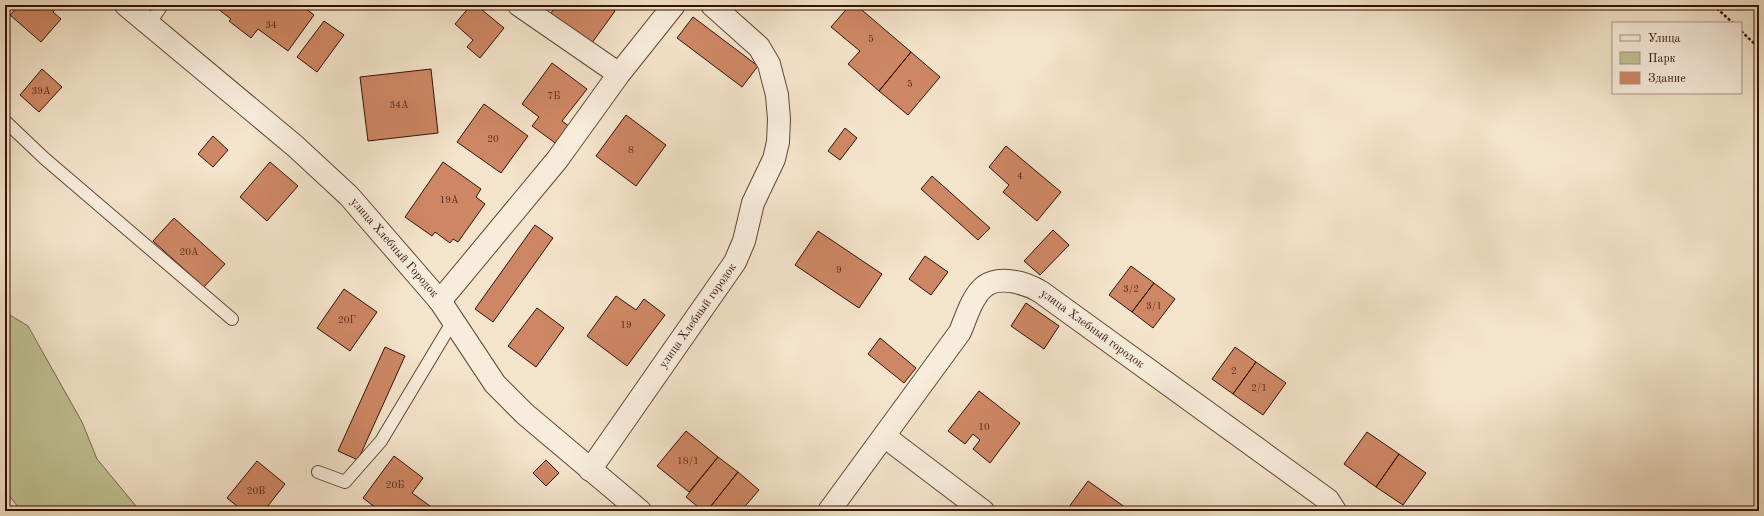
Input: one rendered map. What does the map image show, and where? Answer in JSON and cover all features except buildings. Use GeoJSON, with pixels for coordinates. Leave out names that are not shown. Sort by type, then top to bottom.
{"type":"FeatureCollection","features":[{"type":"Feature","properties":{"kind":"street","name":"улица Хлебный Городок"},"geometry":{"type":"LineString","coordinates":[[126,5],[295,146],[349,196],[440,301],[495,384],[525,414],[640,511]]}},
{"type":"Feature","properties":{"kind":"street"},"geometry":{"type":"LineString","coordinates":[[519,5],[619,74]]}},
{"type":"Feature","properties":{"kind":"street","name":"улица Хлебный городок"},"geometry":{"type":"LineString","coordinates":[[440,301],[557,160],[619,74],[674,5]]}},
{"type":"Feature","properties":{"kind":"street","name":"улица Хлебный городок"},"geometry":{"type":"LineString","coordinates":[[590,470],[735,262],[744,241],[754,203],[774,159],[778,142],[779,119],[777,94],[769,64],[758,47],[712,5]]}},
{"type":"Feature","properties":{"kind":"street","name":"улица Хлебный городок"},"geometry":{"type":"LineString","coordinates":[[829,511],[960,332],[974,300],[985,286],[1001,281],[1016,281],[1030,286],[1054,301],[1328,500],[1336,511]]}},
{"type":"Feature","properties":{"kind":"street"},"geometry":{"type":"LineString","coordinates":[[884,436],[983,511]]}},
{"type":"Feature","properties":{"kind":"lane"},"geometry":{"type":"LineString","coordinates":[[149,24],[162,5]]}},
{"type":"Feature","properties":{"kind":"lane"},"geometry":{"type":"LineString","coordinates":[[5,121],[44,158],[232,319]]}},
{"type":"Feature","properties":{"kind":"lane"},"geometry":{"type":"LineString","coordinates":[[318,472],[345,482],[381,441],[454,321]]}},
{"type":"Feature","properties":{"kind":"path"},"geometry":{"type":"LineString","coordinates":[[1714,5],[1731,22]]}},
{"type":"Feature","properties":{"kind":"path"},"geometry":{"type":"LineString","coordinates":[[1742,32],[1759,48]]}},
{"type":"Feature","properties":{"kind":"green space"},"geometry":{"type":"Polygon","coordinates":[[[5,312],[28,326],[82,422],[97,459],[140,511],[21,511],[5,490],[5,312]]]}}]}
